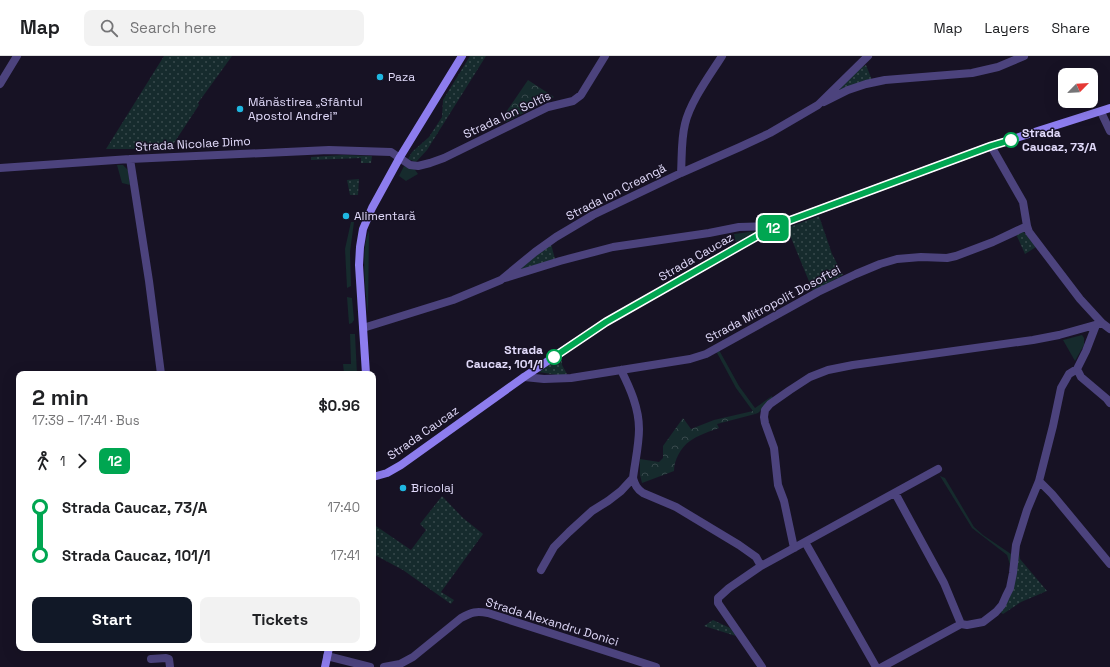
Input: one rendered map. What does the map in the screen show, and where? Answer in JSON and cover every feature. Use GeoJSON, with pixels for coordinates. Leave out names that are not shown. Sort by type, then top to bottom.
{"type":"FeatureCollection","features":[{"type":"Feature","properties":{"kind":"street"},"geometry":{"type":"LineString","coordinates":[[0,84],[16,56]]}},
{"type":"Feature","properties":{"kind":"street"},"geometry":{"type":"LineString","coordinates":[[366,371],[359,265],[360,247],[364,229],[372,208],[400,157],[462,56]]}},
{"type":"Feature","properties":{"kind":"street","name":"Strada Ion Soltîs"},"geometry":{"type":"LineString","coordinates":[[400,157],[410,164],[418,166],[430,164],[548,107],[574,101],[581,95],[605,56]]}},
{"type":"Feature","properties":{"kind":"street"},"geometry":{"type":"LineString","coordinates":[[680,173],[685,123],[691,107],[722,56]]}},
{"type":"Feature","properties":{"kind":"street","name":"Strada Ion Creangă"},"geometry":{"type":"LineString","coordinates":[[363,328],[453,300],[501,280],[535,252],[562,233],[593,215],[680,173],[770,133],[818,105],[868,56]]}},
{"type":"Feature","properties":{"kind":"street"},"geometry":{"type":"LineString","coordinates":[[818,105],[848,90],[866,84],[885,80],[972,73],[998,67],[1024,56]]}},
{"type":"Feature","properties":{"kind":"street","name":"Strada Caucaz"},"geometry":{"type":"LineString","coordinates":[[376,476],[387,473],[401,465],[524,377],[606,322],[775,226],[991,146],[1110,108]]}},
{"type":"Feature","properties":{"kind":"street"},"geometry":{"type":"LineString","coordinates":[[1101,112],[1110,131]]}},
{"type":"Feature","properties":{"kind":"street"},"geometry":{"type":"LineString","coordinates":[[991,146],[1023,202],[1029,232],[1099,324],[1110,329]]}},
{"type":"Feature","properties":{"kind":"street","name":"Strada Nicolae Dimo"},"geometry":{"type":"LineString","coordinates":[[161,371],[149,281],[130,159],[329,150],[382,151],[391,152],[400,157]]}},
{"type":"Feature","properties":{"kind":"street"},"geometry":{"type":"LineString","coordinates":[[0,168],[130,159]]}},
{"type":"Feature","properties":{"kind":"street"},"geometry":{"type":"LineString","coordinates":[[501,280],[560,260],[614,247],[739,227],[775,226]]}},
{"type":"Feature","properties":{"kind":"street","name":"Strada Mitropolit Dosoftei"},"geometry":{"type":"LineString","coordinates":[[524,377],[560,379],[690,359],[706,354],[818,292],[880,264],[897,259],[947,258],[956,256],[1027,226]]}},
{"type":"Feature","properties":{"kind":"street"},"geometry":{"type":"LineString","coordinates":[[882,667],[961,624],[968,625],[983,622],[996,612],[1002,605],[1010,588],[1016,545],[1027,510],[1039,481],[1061,388],[1069,374],[1076,369],[1099,324]]}},
{"type":"Feature","properties":{"kind":"street"},"geometry":{"type":"LineString","coordinates":[[794,548],[784,501],[778,485],[774,448],[765,424],[764,417],[770,404],[810,377],[828,370],[853,365],[1033,340],[1059,335],[1099,324]]}},
{"type":"Feature","properties":{"kind":"street"},"geometry":{"type":"LineString","coordinates":[[1076,369],[1081,377],[1110,403]]}},
{"type":"Feature","properties":{"kind":"street"},"geometry":{"type":"LineString","coordinates":[[622,370],[635,403],[639,428],[633,478],[638,489],[643,493],[676,507],[739,545],[756,557],[761,566]]}},
{"type":"Feature","properties":{"kind":"street"},"geometry":{"type":"LineString","coordinates":[[762,667],[718,603],[718,598],[729,588],[761,566],[938,469]]}},
{"type":"Feature","properties":{"kind":"street"},"geometry":{"type":"LineString","coordinates":[[541,570],[554,547],[569,532],[592,511],[621,491],[633,478]]}},
{"type":"Feature","properties":{"kind":"street"},"geometry":{"type":"LineString","coordinates":[[1039,481],[1052,494],[1110,564]]}},
{"type":"Feature","properties":{"kind":"street"},"geometry":{"type":"LineString","coordinates":[[895,493],[944,583],[961,624]]}},
{"type":"Feature","properties":{"kind":"street"},"geometry":{"type":"LineString","coordinates":[[805,542],[876,667]]}},
{"type":"Feature","properties":{"kind":"street","name":"Strada Alexandru Donici"},"geometry":{"type":"LineString","coordinates":[[384,667],[400,664],[413,657],[461,618],[470,613],[478,612],[488,613],[656,667]]}},
{"type":"Feature","properties":{"kind":"street"},"geometry":{"type":"LineString","coordinates":[[325,667],[328,652],[370,667]]}},
{"type":"Feature","properties":{"kind":"street"},"geometry":{"type":"LineString","coordinates":[[151,659],[169,659],[170,667]]}},
{"type":"Feature","properties":{"kind":"green space"},"geometry":{"type":"Polygon","coordinates":[[[164,56],[232,56],[198,103],[199,105],[170,149],[106,149],[164,56]]]}},
{"type":"Feature","properties":{"kind":"green space"},"geometry":{"type":"Polygon","coordinates":[[[470,56],[486,56],[427,150],[416,162],[408,159],[412,152],[429,137],[442,117],[443,100],[470,56]]]}},
{"type":"Feature","properties":{"kind":"green space"},"geometry":{"type":"Polygon","coordinates":[[[866,65],[872,80],[829,96],[860,68],[866,65]]]}},
{"type":"Feature","properties":{"kind":"green space"},"geometry":{"type":"Polygon","coordinates":[[[528,80],[554,97],[506,122],[502,118],[528,80]]]}},
{"type":"Feature","properties":{"kind":"green space"},"geometry":{"type":"Polygon","coordinates":[[[343,155],[372,156],[371,163],[361,163],[361,158],[311,160],[311,157],[343,155]]]}},
{"type":"Feature","properties":{"kind":"green space"},"geometry":{"type":"Polygon","coordinates":[[[117,165],[123,165],[128,170],[130,185],[122,183],[117,165]]]}},
{"type":"Feature","properties":{"kind":"green space"},"geometry":{"type":"Polygon","coordinates":[[[404,166],[409,168],[413,167],[418,174],[406,181],[399,176],[404,166]]]}},
{"type":"Feature","properties":{"kind":"green space"},"geometry":{"type":"Polygon","coordinates":[[[359,179],[358,195],[350,195],[347,180],[359,179]]]}},
{"type":"Feature","properties":{"kind":"green space"},"geometry":{"type":"Polygon","coordinates":[[[819,216],[832,254],[843,275],[813,291],[787,228],[819,216]]]}},
{"type":"Feature","properties":{"kind":"green space"},"geometry":{"type":"Polygon","coordinates":[[[351,222],[354,222],[350,252],[351,286],[347,288],[345,249],[351,222]]]}},
{"type":"Feature","properties":{"kind":"green space"},"geometry":{"type":"Polygon","coordinates":[[[369,231],[368,314],[364,260],[366,239],[369,231]]]}},
{"type":"Feature","properties":{"kind":"green space"},"geometry":{"type":"Polygon","coordinates":[[[757,231],[736,243],[734,234],[757,231]]]}},
{"type":"Feature","properties":{"kind":"green space"},"geometry":{"type":"Polygon","coordinates":[[[1023,231],[1036,247],[1025,254],[1016,234],[1023,231]]]}},
{"type":"Feature","properties":{"kind":"green space"},"geometry":{"type":"Polygon","coordinates":[[[551,244],[555,259],[514,273],[551,244]]]}},
{"type":"Feature","properties":{"kind":"green space"},"geometry":{"type":"Polygon","coordinates":[[[347,297],[352,298],[354,320],[349,324],[347,297]]]}},
{"type":"Feature","properties":{"kind":"green space"},"geometry":{"type":"Polygon","coordinates":[[[350,334],[355,334],[357,371],[344,371],[343,364],[351,364],[350,334]]]}},
{"type":"Feature","properties":{"kind":"green space"},"geometry":{"type":"Polygon","coordinates":[[[1082,335],[1084,338],[1084,345],[1075,361],[1063,340],[1082,335]]]}},
{"type":"Feature","properties":{"kind":"green space"},"geometry":{"type":"Polygon","coordinates":[[[719,350],[739,386],[755,408],[772,396],[773,399],[758,413],[755,414],[736,388],[716,351],[719,350]]]}},
{"type":"Feature","properties":{"kind":"green space"},"geometry":{"type":"Polygon","coordinates":[[[562,356],[562,365],[567,374],[563,376],[539,372],[562,356]]]}},
{"type":"Feature","properties":{"kind":"green space"},"geometry":{"type":"Polygon","coordinates":[[[753,411],[755,414],[717,424],[719,428],[693,439],[679,454],[675,463],[674,471],[642,483],[640,475],[640,459],[659,462],[663,458],[663,446],[683,418],[691,429],[714,420],[753,411]]]}},
{"type":"Feature","properties":{"kind":"green space"},"geometry":{"type":"Polygon","coordinates":[[[940,476],[945,478],[974,527],[1011,554],[1010,565],[1007,555],[972,528],[940,476]]]}},
{"type":"Feature","properties":{"kind":"green space"},"geometry":{"type":"Polygon","coordinates":[[[442,496],[463,518],[483,534],[441,592],[454,600],[451,604],[403,570],[376,556],[376,526],[411,550],[426,530],[420,524],[442,496]]]}},
{"type":"Feature","properties":{"kind":"green space"},"geometry":{"type":"Polygon","coordinates":[[[1019,552],[1020,559],[1047,591],[1021,602],[1003,614],[1000,612],[1012,591],[1019,552]]]}},
{"type":"Feature","properties":{"kind":"green space"},"geometry":{"type":"Polygon","coordinates":[[[713,620],[730,628],[736,636],[704,626],[713,620]]]}},
{"type":"Feature","properties":{"kind":"bus line","name":"12"},"geometry":{"type":"LineString","coordinates":[[554,357],[606,322],[775,226],[991,146],[1011,140]]}},
{"type":"Feature","properties":{"kind":"place","name":"Paza"},"geometry":{"type":"Point","coordinates":[380,77]}},
{"type":"Feature","properties":{"kind":"place","name":"Mănăstirea „Sfântul Apostol Andrei”"},"geometry":{"type":"Point","coordinates":[240,109]}},
{"type":"Feature","properties":{"kind":"place","name":"Strada Caucaz, 73/A"},"geometry":{"type":"Point","coordinates":[1011,140]}},
{"type":"Feature","properties":{"kind":"place","name":"Alimentară"},"geometry":{"type":"Point","coordinates":[346,216]}},
{"type":"Feature","properties":{"kind":"place","name":"Strada Caucaz, 101/1"},"geometry":{"type":"Point","coordinates":[554,357]}},
{"type":"Feature","properties":{"kind":"place","name":"Bricolaj"},"geometry":{"type":"Point","coordinates":[403,488]}}]}
